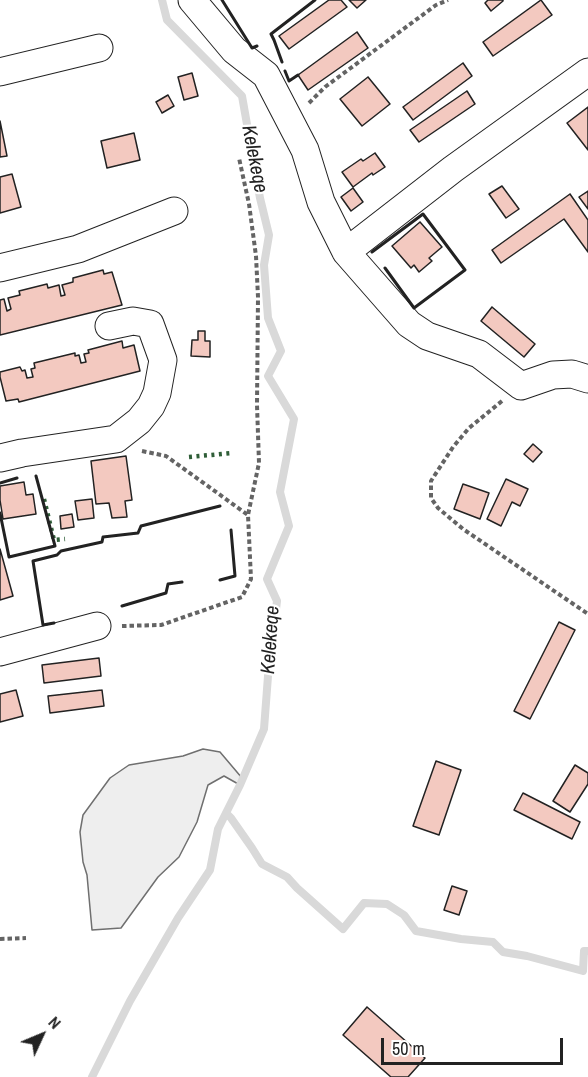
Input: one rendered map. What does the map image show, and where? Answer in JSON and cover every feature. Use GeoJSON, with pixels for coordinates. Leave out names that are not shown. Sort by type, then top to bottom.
{"type":"FeatureCollection","features":[{"type":"Feature","properties":{"kind":"street"},"geometry":{"type":"LineString","coordinates":[[192,0],[234,50],[266,75],[305,150],[321,202],[346,252],[409,324],[427,336],[479,354],[520,386],[553,375],[572,374],[588,379]]}},
{"type":"Feature","properties":{"kind":"street"},"geometry":{"type":"LineString","coordinates":[[0,72],[99,48]]}},
{"type":"Feature","properties":{"kind":"street"},"geometry":{"type":"LineString","coordinates":[[346,252],[453,169],[588,72]]}},
{"type":"Feature","properties":{"kind":"street"},"geometry":{"type":"LineString","coordinates":[[0,268],[78,249],[174,211]]}},
{"type":"Feature","properties":{"kind":"street"},"geometry":{"type":"LineString","coordinates":[[0,458],[116,439],[139,421],[151,406],[157,393],[163,360],[150,324],[133,321],[109,326]]}},
{"type":"Feature","properties":{"kind":"street"},"geometry":{"type":"LineString","coordinates":[[0,652],[97,626]]}},
{"type":"Feature","properties":{"kind":"path"},"geometry":{"type":"LineString","coordinates":[[290,122],[325,87],[436,5],[448,0]]}},
{"type":"Feature","properties":{"kind":"path"},"geometry":{"type":"LineString","coordinates":[[97,626],[161,625],[242,597],[251,579],[248,515],[259,463],[258,297],[255,245],[239,158]]}},
{"type":"Feature","properties":{"kind":"path"},"geometry":{"type":"LineString","coordinates":[[520,386],[469,428],[453,447],[431,481],[432,498],[438,508],[463,529],[588,614]]}},
{"type":"Feature","properties":{"kind":"path"},"geometry":{"type":"LineString","coordinates":[[116,439],[118,447],[166,456],[248,515]]}},
{"type":"Feature","properties":{"kind":"path"},"geometry":{"type":"LineString","coordinates":[[0,939],[26,938]]}},
{"type":"Feature","properties":{"kind":"shaded area"},"geometry":{"type":"Polygon","coordinates":[[[203,749],[220,752],[242,778],[240,785],[224,776],[208,785],[197,822],[179,857],[158,877],[121,928],[92,930],[80,832],[83,815],[110,778],[129,765],[183,756],[203,749]]]}},
{"type":"Feature","properties":{"kind":"building"},"geometry":{"type":"Polygon","coordinates":[[[329,0],[341,0],[347,7],[289,49],[279,36],[329,0]]]}},
{"type":"Feature","properties":{"kind":"building"},"geometry":{"type":"Polygon","coordinates":[[[349,0],[366,0],[357,8],[349,0]]]}},
{"type":"Feature","properties":{"kind":"building"},"geometry":{"type":"Polygon","coordinates":[[[488,0],[503,1],[491,11],[485,3],[488,0]]]}},
{"type":"Feature","properties":{"kind":"building"},"geometry":{"type":"Polygon","coordinates":[[[541,0],[552,15],[493,56],[483,42],[541,0]]]}},
{"type":"Feature","properties":{"kind":"building"},"geometry":{"type":"Polygon","coordinates":[[[357,32],[368,48],[308,90],[298,75],[357,32]]]}},
{"type":"Feature","properties":{"kind":"building"},"geometry":{"type":"Polygon","coordinates":[[[463,63],[472,76],[413,120],[403,107],[463,63]]]}},
{"type":"Feature","properties":{"kind":"building"},"geometry":{"type":"Polygon","coordinates":[[[192,73],[198,96],[184,100],[178,77],[192,73]]]}},
{"type":"Feature","properties":{"kind":"building"},"geometry":{"type":"Polygon","coordinates":[[[368,77],[390,104],[362,126],[340,99],[368,77]]]}},
{"type":"Feature","properties":{"kind":"building"},"geometry":{"type":"Polygon","coordinates":[[[467,91],[475,104],[419,142],[410,130],[467,91]]]}},
{"type":"Feature","properties":{"kind":"building"},"geometry":{"type":"Polygon","coordinates":[[[168,95],[174,106],[162,113],[156,102],[168,95]]]}},
{"type":"Feature","properties":{"kind":"building"},"geometry":{"type":"Polygon","coordinates":[[[588,107],[588,150],[567,123],[588,107]]]}},
{"type":"Feature","properties":{"kind":"building"},"geometry":{"type":"Polygon","coordinates":[[[0,121],[7,156],[0,157],[0,121]]]}},
{"type":"Feature","properties":{"kind":"building"},"geometry":{"type":"Polygon","coordinates":[[[134,133],[140,160],[107,168],[101,141],[134,133]]]}},
{"type":"Feature","properties":{"kind":"building"},"geometry":{"type":"Polygon","coordinates":[[[375,153],[385,167],[373,175],[372,173],[353,187],[342,172],[375,153]]]}},
{"type":"Feature","properties":{"kind":"building"},"geometry":{"type":"Polygon","coordinates":[[[12,174],[21,207],[0,213],[0,177],[12,174]]]}},
{"type":"Feature","properties":{"kind":"building"},"geometry":{"type":"Polygon","coordinates":[[[502,186],[519,209],[506,218],[489,194],[502,186]]]}},
{"type":"Feature","properties":{"kind":"building"},"geometry":{"type":"Polygon","coordinates":[[[353,188],[363,202],[351,211],[341,197],[353,188]]]}},
{"type":"Feature","properties":{"kind":"building"},"geometry":{"type":"Polygon","coordinates":[[[588,191],[588,209],[579,197],[588,191]]]}},
{"type":"Feature","properties":{"kind":"building"},"geometry":{"type":"Polygon","coordinates":[[[570,194],[588,220],[588,252],[564,219],[501,263],[492,250],[570,194]]]}},
{"type":"Feature","properties":{"kind":"building"},"geometry":{"type":"Polygon","coordinates":[[[420,222],[442,247],[429,258],[432,261],[419,272],[414,265],[411,268],[392,246],[420,222]]]}},
{"type":"Feature","properties":{"kind":"building"},"geometry":{"type":"Polygon","coordinates":[[[103,270],[104,274],[112,272],[122,305],[0,335],[0,300],[4,299],[7,311],[11,309],[8,298],[20,295],[19,291],[47,284],[48,288],[59,285],[61,296],[65,295],[62,285],[73,282],[73,278],[103,270]]]}},
{"type":"Feature","properties":{"kind":"building"},"geometry":{"type":"Polygon","coordinates":[[[492,307],[535,344],[524,357],[481,321],[492,307]]]}},
{"type":"Feature","properties":{"kind":"building"},"geometry":{"type":"Polygon","coordinates":[[[198,331],[205,331],[205,341],[210,341],[210,357],[191,356],[192,340],[198,340],[198,331]]]}},
{"type":"Feature","properties":{"kind":"building"},"geometry":{"type":"Polygon","coordinates":[[[122,341],[123,348],[134,345],[140,371],[19,402],[18,399],[6,401],[0,372],[20,367],[22,371],[25,370],[27,378],[33,377],[31,369],[35,368],[34,363],[75,353],[75,356],[79,355],[81,363],[86,362],[84,354],[89,353],[88,350],[122,341]]]}},
{"type":"Feature","properties":{"kind":"building"},"geometry":{"type":"Polygon","coordinates":[[[533,444],[542,452],[533,462],[524,454],[533,444]]]}},
{"type":"Feature","properties":{"kind":"building"},"geometry":{"type":"Polygon","coordinates":[[[126,456],[132,500],[125,501],[127,517],[112,518],[109,503],[96,504],[91,461],[126,456]]]}},
{"type":"Feature","properties":{"kind":"building"},"geometry":{"type":"Polygon","coordinates":[[[506,479],[528,489],[520,506],[512,502],[501,526],[487,519],[506,479]]]}},
{"type":"Feature","properties":{"kind":"building"},"geometry":{"type":"Polygon","coordinates":[[[24,482],[26,495],[33,494],[36,514],[3,519],[0,486],[24,482]]]}},
{"type":"Feature","properties":{"kind":"building"},"geometry":{"type":"Polygon","coordinates":[[[463,484],[489,493],[480,519],[454,509],[463,484]]]}},
{"type":"Feature","properties":{"kind":"building"},"geometry":{"type":"Polygon","coordinates":[[[92,499],[94,518],[78,520],[75,501],[92,499]]]}},
{"type":"Feature","properties":{"kind":"building"},"geometry":{"type":"Polygon","coordinates":[[[72,514],[74,527],[61,529],[60,516],[72,514]]]}},
{"type":"Feature","properties":{"kind":"building"},"geometry":{"type":"Polygon","coordinates":[[[0,549],[13,596],[0,600],[0,549]]]}},
{"type":"Feature","properties":{"kind":"building"},"geometry":{"type":"Polygon","coordinates":[[[559,622],[575,630],[530,719],[514,711],[559,622]]]}},
{"type":"Feature","properties":{"kind":"building"},"geometry":{"type":"Polygon","coordinates":[[[99,658],[101,676],[44,683],[42,665],[99,658]]]}},
{"type":"Feature","properties":{"kind":"building"},"geometry":{"type":"Polygon","coordinates":[[[16,690],[23,716],[0,722],[0,694],[16,690]]]}},
{"type":"Feature","properties":{"kind":"building"},"geometry":{"type":"Polygon","coordinates":[[[102,690],[104,706],[50,713],[48,696],[102,690]]]}},
{"type":"Feature","properties":{"kind":"building"},"geometry":{"type":"Polygon","coordinates":[[[436,761],[461,770],[439,835],[413,826],[436,761]]]}},
{"type":"Feature","properties":{"kind":"building"},"geometry":{"type":"Polygon","coordinates":[[[575,765],[588,773],[588,784],[570,812],[553,801],[575,765]]]}},
{"type":"Feature","properties":{"kind":"building"},"geometry":{"type":"Polygon","coordinates":[[[523,793],[580,822],[572,839],[514,810],[523,793]]]}},
{"type":"Feature","properties":{"kind":"building"},"geometry":{"type":"Polygon","coordinates":[[[452,886],[467,891],[459,915],[444,910],[452,886]]]}},
{"type":"Feature","properties":{"kind":"building"},"geometry":{"type":"Polygon","coordinates":[[[367,1007],[425,1058],[408,1077],[391,1077],[343,1035],[367,1007]]]}},
{"type":"Feature","properties":{"kind":"waterway","name":"Kelekeqe"},"geometry":{"type":"LineString","coordinates":[[92,1077],[130,1001],[178,918],[210,870],[218,829],[264,729],[277,601],[267,579],[289,526],[280,492],[294,419],[268,376],[281,351],[268,318],[264,265],[269,235],[242,96],[167,20],[162,0]]}},
{"type":"Feature","properties":{"kind":"waterway"},"geometry":{"type":"LineString","coordinates":[[226,813],[262,864],[287,877],[343,929],[364,903],[387,904],[404,915],[416,931],[493,942],[503,952],[583,971],[584,951],[588,951]]}},
{"type":"Feature","properties":{"kind":"hedge"},"geometry":{"type":"LineString","coordinates":[[189,457],[232,453]]}},
{"type":"Feature","properties":{"kind":"hedge"},"geometry":{"type":"LineString","coordinates":[[44,499],[54,540],[65,539]]}},
{"type":"Feature","properties":{"kind":"wall"},"geometry":{"type":"LineString","coordinates":[[222,0],[252,48],[257,46]]}},
{"type":"Feature","properties":{"kind":"wall"},"geometry":{"type":"LineString","coordinates":[[282,62],[271,34],[315,0]]}},
{"type":"Feature","properties":{"kind":"wall"},"geometry":{"type":"LineString","coordinates":[[285,71],[289,81],[298,75]]}},
{"type":"Feature","properties":{"kind":"wall"},"geometry":{"type":"LineString","coordinates":[[372,252],[423,214],[465,270],[414,308],[385,268]]}},
{"type":"Feature","properties":{"kind":"wall"},"geometry":{"type":"LineString","coordinates":[[0,513],[9,557],[55,546],[36,476]]}},
{"type":"Feature","properties":{"kind":"wall"},"geometry":{"type":"LineString","coordinates":[[0,483],[17,478]]}},
{"type":"Feature","properties":{"kind":"wall"},"geometry":{"type":"LineString","coordinates":[[54,623],[43,625],[33,561],[57,555],[61,551],[102,542],[103,537],[138,533],[141,526],[220,506]]}},
{"type":"Feature","properties":{"kind":"wall"},"geometry":{"type":"LineString","coordinates":[[220,580],[235,576],[231,530]]}},
{"type":"Feature","properties":{"kind":"wall"},"geometry":{"type":"LineString","coordinates":[[122,606],[166,593],[168,584],[182,582]]}}]}
